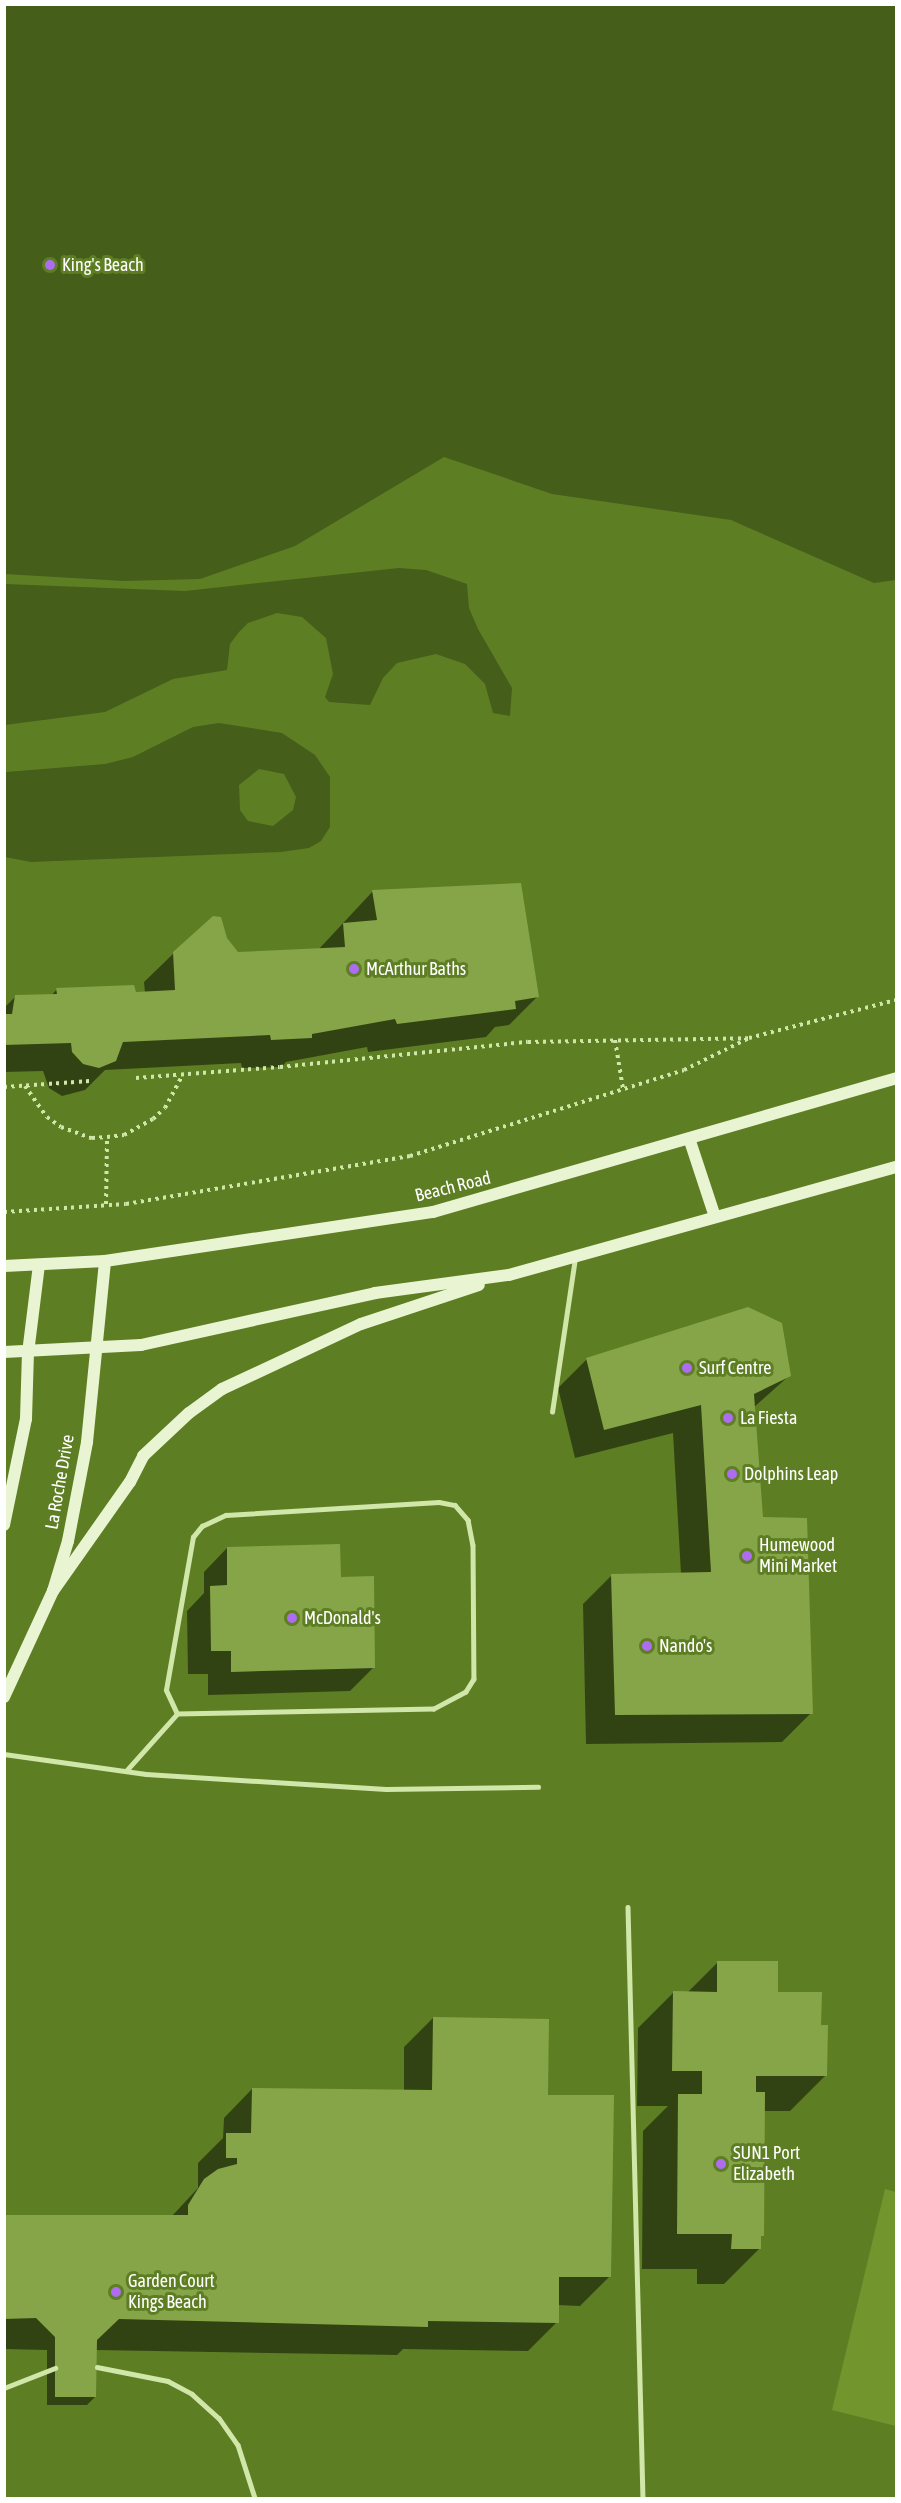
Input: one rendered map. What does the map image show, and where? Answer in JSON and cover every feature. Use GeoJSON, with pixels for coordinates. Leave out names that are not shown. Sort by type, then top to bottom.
{"type":"FeatureCollection","features":[{"type":"Feature","properties":{"kind":"main road","name":"Beach Road"},"geometry":{"type":"LineString","coordinates":[[4,1266],[105,1261],[433,1212],[690,1141],[897,1078]]}},
{"type":"Feature","properties":{"kind":"main road"},"geometry":{"type":"LineString","coordinates":[[690,1141],[716,1217]]}},
{"type":"Feature","properties":{"kind":"main road"},"geometry":{"type":"LineString","coordinates":[[53,1591],[130,1482],[143,1456],[189,1413],[222,1389],[361,1324],[509,1275],[576,1259],[716,1217],[897,1167]]}},
{"type":"Feature","properties":{"kind":"main road","name":"La Roche Drive"},"geometry":{"type":"LineString","coordinates":[[4,1697],[53,1591],[79,1491],[105,1261]]}},
{"type":"Feature","properties":{"kind":"main road"},"geometry":{"type":"LineString","coordinates":[[4,1525],[26,1419],[28,1353],[39,1265]]}},
{"type":"Feature","properties":{"kind":"main road"},"geometry":{"type":"LineString","coordinates":[[4,1352],[28,1353],[141,1345],[375,1293],[509,1275]]}},
{"type":"Feature","properties":{"kind":"lane"},"geometry":{"type":"LineString","coordinates":[[552,1412],[576,1259]]}},
{"type":"Feature","properties":{"kind":"lane"},"geometry":{"type":"LineString","coordinates":[[126,1771],[177,1714],[434,1709],[466,1692],[474,1679],[473,1545],[468,1520],[455,1505],[439,1502],[212,1518],[193,1537],[166,1690],[177,1714]]}},
{"type":"Feature","properties":{"kind":"lane"},"geometry":{"type":"LineString","coordinates":[[4,1754],[126,1771],[386,1789],[538,1787]]}},
{"type":"Feature","properties":{"kind":"lane"},"geometry":{"type":"LineString","coordinates":[[627,1907],[643,2499]]}},
{"type":"Feature","properties":{"kind":"lane"},"geometry":{"type":"LineString","coordinates":[[97,2367],[168,2381],[192,2394],[219,2418],[238,2445],[255,2499]]}},
{"type":"Feature","properties":{"kind":"lane"},"geometry":{"type":"LineString","coordinates":[[4,2388],[55,2368]]}},
{"type":"Feature","properties":{"kind":"path"},"geometry":{"type":"LineString","coordinates":[[4,1212],[126,1204],[410,1156],[684,1070],[749,1038],[897,1000]]}},
{"type":"Feature","properties":{"kind":"path"},"geometry":{"type":"LineString","coordinates":[[136,1078],[182,1076],[528,1041],[749,1038]]}},
{"type":"Feature","properties":{"kind":"path"},"geometry":{"type":"LineString","coordinates":[[615,1040],[623,1089]]}},
{"type":"Feature","properties":{"kind":"path"},"geometry":{"type":"LineString","coordinates":[[25,1086],[46,1117],[61,1127],[92,1138],[124,1135],[153,1119],[165,1108],[182,1076]]}},
{"type":"Feature","properties":{"kind":"path"},"geometry":{"type":"LineString","coordinates":[[4,1087],[90,1082]]}},
{"type":"Feature","properties":{"kind":"path"},"geometry":{"type":"LineString","coordinates":[[106,1204],[107,1137]]}},
{"type":"Feature","properties":{"kind":"shaded area"},"geometry":{"type":"Polygon","coordinates":[[[4,5],[896,5],[896,580],[874,583],[731,520],[552,494],[444,457],[295,546],[200,579],[124,581],[5,574],[4,5]]]}},
{"type":"Feature","properties":{"kind":"shaded area"},"geometry":{"type":"Polygon","coordinates":[[[399,568],[426,570],[467,584],[469,608],[478,629],[512,688],[510,716],[493,713],[485,684],[465,664],[436,654],[397,663],[383,678],[370,705],[329,702],[325,697],[333,674],[326,638],[302,617],[277,613],[248,623],[239,632],[230,644],[227,670],[173,679],[105,712],[5,725],[5,584],[185,591],[399,568]]]}},
{"type":"Feature","properties":{"kind":"shaded area"},"geometry":{"type":"Polygon","coordinates":[[[219,723],[282,733],[315,755],[330,777],[330,827],[321,841],[309,848],[281,852],[31,862],[5,857],[6,772],[105,764],[133,757],[193,727],[219,723]],[[259,769],[239,785],[240,810],[248,821],[273,826],[293,810],[296,797],[284,774],[259,769]]]}},
{"type":"Feature","properties":{"kind":"shaded area"},"geometry":{"type":"Polygon","coordinates":[[[885,2189],[896,2192],[896,2426],[832,2410],[885,2189]]]}},
{"type":"Feature","properties":{"kind":"building","name":"McArthur Baths"},"geometry":{"type":"Polygon","coordinates":[[[521,883],[539,997],[515,1001],[516,1009],[397,1024],[395,1019],[312,1034],[312,1038],[271,1040],[270,1035],[123,1042],[116,1061],[99,1068],[83,1064],[72,1052],[71,1043],[4,1045],[4,1014],[12,1014],[15,995],[57,994],[56,988],[134,985],[136,992],[175,990],[173,952],[213,916],[221,917],[227,938],[238,952],[345,947],[343,923],[377,920],[372,890],[521,883]]]}},
{"type":"Feature","properties":{"kind":"building","name":"Dolphins Leap"},"geometry":{"type":"Polygon","coordinates":[[[748,1307],[782,1323],[791,1376],[754,1394],[763,1517],[807,1518],[813,1714],[615,1715],[611,1574],[711,1572],[701,1405],[604,1430],[586,1358],[748,1307]]]}},
{"type":"Feature","properties":{"kind":"building","name":"McDonald's"},"geometry":{"type":"Polygon","coordinates":[[[340,1544],[341,1577],[374,1576],[375,1668],[231,1672],[231,1651],[211,1651],[210,1586],[227,1585],[227,1547],[340,1544]]]}},
{"type":"Feature","properties":{"kind":"building","name":"SUN1 Port Elizabeth"},"geometry":{"type":"Polygon","coordinates":[[[717,1961],[778,1961],[778,1992],[822,1992],[821,2025],[828,2025],[827,2076],[756,2076],[756,2092],[765,2092],[764,2236],[761,2236],[761,2249],[731,2249],[732,2234],[677,2234],[678,2094],[702,2094],[702,2071],[672,2071],[673,1991],[717,1992],[717,1961]]]}},
{"type":"Feature","properties":{"kind":"building"},"geometry":{"type":"Polygon","coordinates":[[[433,2017],[549,2019],[548,2095],[614,2095],[611,2277],[559,2277],[559,2323],[428,2321],[428,2327],[119,2319],[97,2340],[96,2397],[55,2397],[55,2337],[36,2318],[4,2319],[4,2215],[188,2215],[188,2205],[204,2179],[218,2169],[237,2164],[237,2158],[226,2158],[226,2133],[251,2133],[252,2088],[432,2090],[433,2017]]]}},
{"type":"Feature","properties":{"kind":"place","name":"King's Beach"},"geometry":{"type":"Point","coordinates":[50,265]}},
{"type":"Feature","properties":{"kind":"place","name":"McArthur Baths"},"geometry":{"type":"Point","coordinates":[354,969]}},
{"type":"Feature","properties":{"kind":"place","name":"Surf Centre"},"geometry":{"type":"Point","coordinates":[687,1368]}},
{"type":"Feature","properties":{"kind":"place","name":"La Fiesta"},"geometry":{"type":"Point","coordinates":[728,1418]}},
{"type":"Feature","properties":{"kind":"place","name":"Dolphins Leap"},"geometry":{"type":"Point","coordinates":[732,1474]}},
{"type":"Feature","properties":{"kind":"place","name":"Humewood Mini Market"},"geometry":{"type":"Point","coordinates":[747,1556]}},
{"type":"Feature","properties":{"kind":"place","name":"McDonald's"},"geometry":{"type":"Point","coordinates":[292,1618]}},
{"type":"Feature","properties":{"kind":"place","name":"Nando's"},"geometry":{"type":"Point","coordinates":[647,1646]}},
{"type":"Feature","properties":{"kind":"place","name":"SUN1 Port Elizabeth"},"geometry":{"type":"Point","coordinates":[721,2164]}},
{"type":"Feature","properties":{"kind":"place","name":"Garden Court Kings Beach"},"geometry":{"type":"Point","coordinates":[116,2292]}}]}
